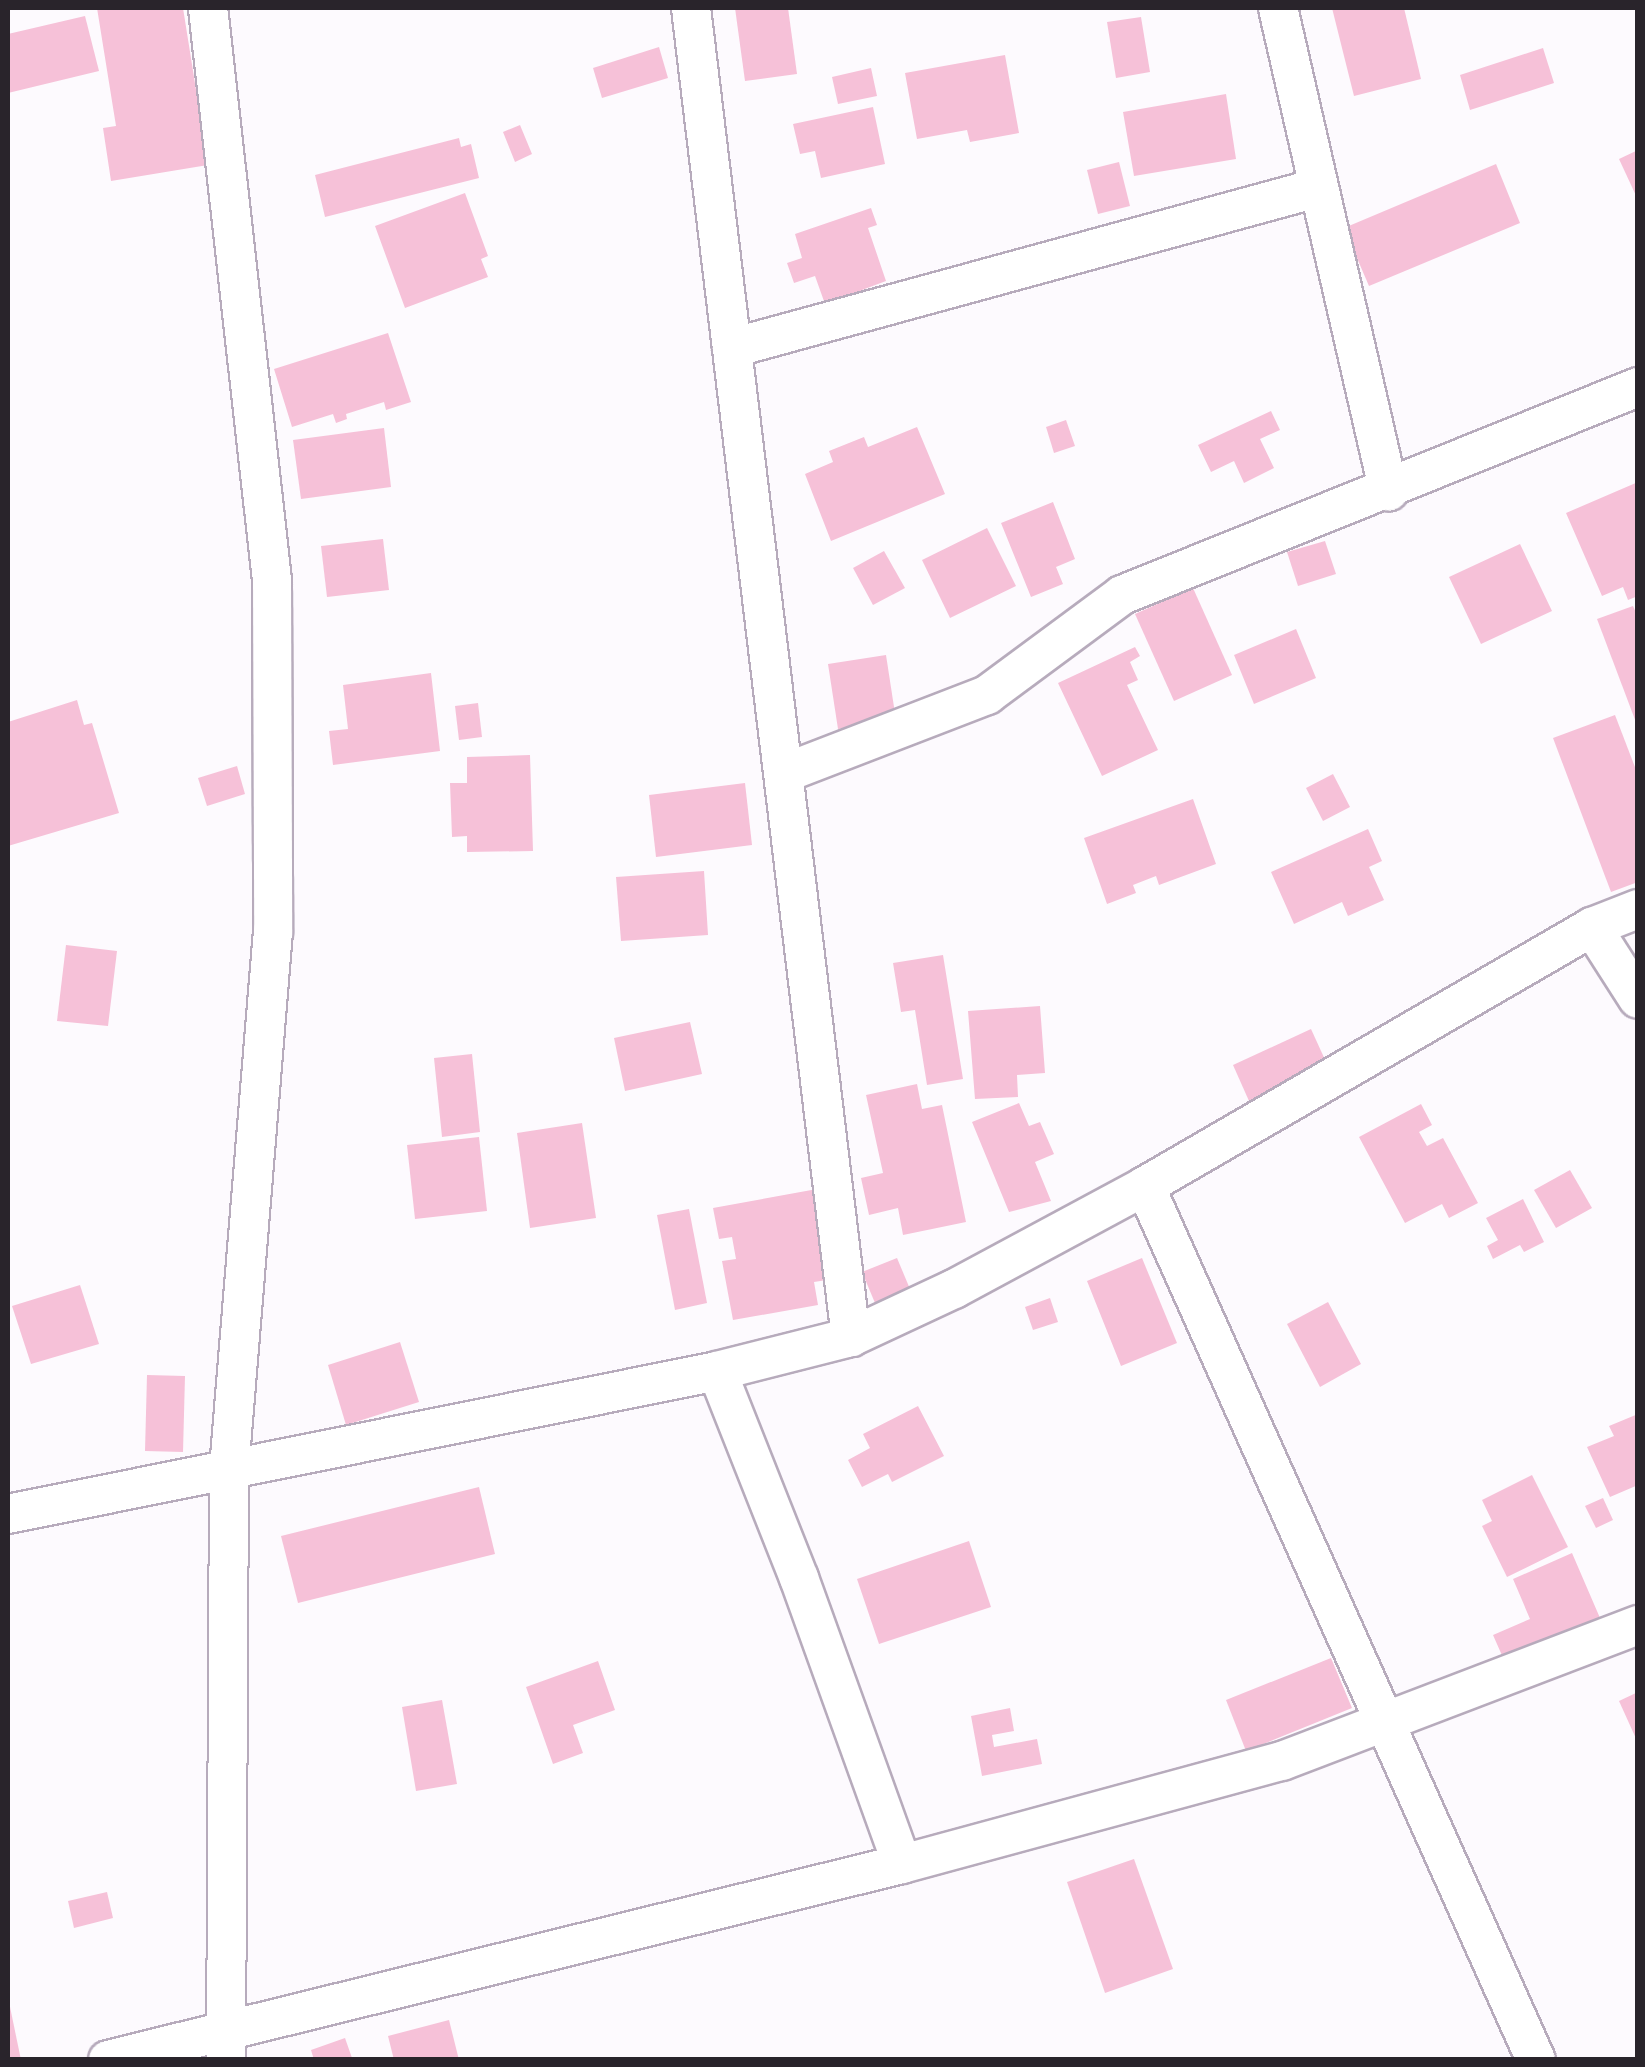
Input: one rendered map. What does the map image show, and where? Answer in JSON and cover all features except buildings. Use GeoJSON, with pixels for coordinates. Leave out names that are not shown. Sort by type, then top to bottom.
{"type":"FeatureCollection","features":[{"type":"Feature","properties":{"kind":"street"},"geometry":{"type":"LineString","coordinates":[[208,8],[272,580],[273,931],[229,1470],[227,2044]]}},
{"type":"Feature","properties":{"kind":"street"},"geometry":{"type":"LineString","coordinates":[[691,8],[852,1337]]}},
{"type":"Feature","properties":{"kind":"street"},"geometry":{"type":"LineString","coordinates":[[1278,8],[1389,491]]}},
{"type":"Feature","properties":{"kind":"street"},"geometry":{"type":"LineString","coordinates":[[732,348],[1317,188]]}},
{"type":"Feature","properties":{"kind":"street"},"geometry":{"type":"LineString","coordinates":[[785,773],[988,695],[1122,595],[1638,388]]}},
{"type":"Feature","properties":{"kind":"street"},"geometry":{"type":"LineString","coordinates":[[8,1514],[717,1371],[852,1337],[954,1289],[1145,1186],[1592,927],[1638,909]]}},
{"type":"Feature","properties":{"kind":"street"},"geometry":{"type":"LineString","coordinates":[[1592,927],[1638,999]]}},
{"type":"Feature","properties":{"kind":"street"},"geometry":{"type":"LineString","coordinates":[[1145,1186],[1386,1717],[1536,2060]]}},
{"type":"Feature","properties":{"kind":"street"},"geometry":{"type":"LineString","coordinates":[[717,1371],[798,1578],[902,1864]]}},
{"type":"Feature","properties":{"kind":"street"},"geometry":{"type":"LineString","coordinates":[[108,2060],[227,2044],[1282,1760],[1386,1717],[1638,1624]]}}]}
